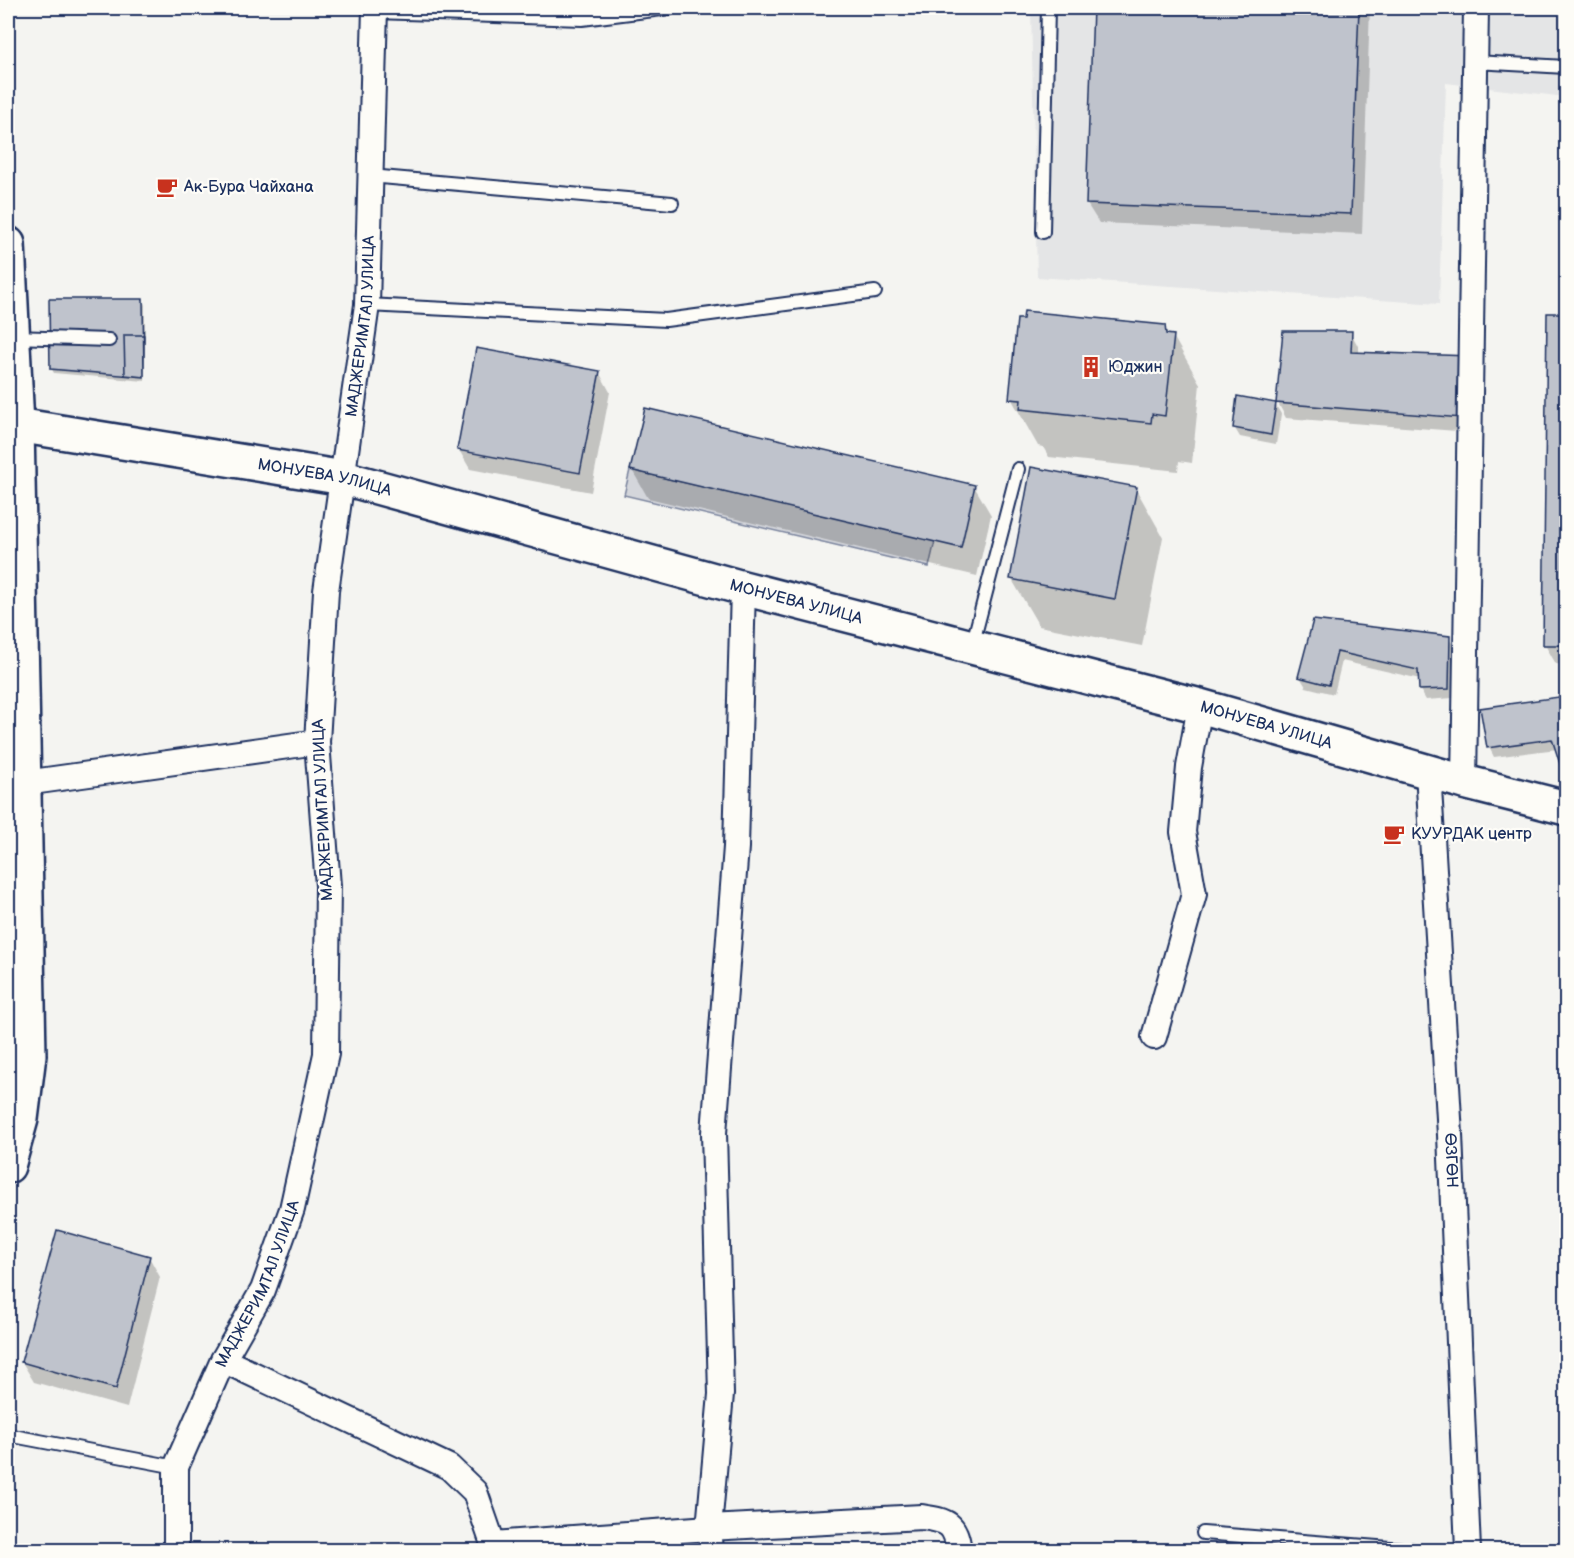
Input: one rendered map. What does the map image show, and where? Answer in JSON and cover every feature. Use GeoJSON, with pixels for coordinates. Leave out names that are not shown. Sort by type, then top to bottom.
{"type":"FeatureCollection","features":[{"type":"Feature","properties":{"kind":"main road"},"geometry":{"type":"LineString","coordinates":[[8,244],[17,425],[29,1055],[21,1119],[8,1166]]}},
{"type":"Feature","properties":{"kind":"main road","name":"МОНУЕВА УЛИЦА"},"geometry":{"type":"LineString","coordinates":[[17,425],[344,478],[743,588],[1200,706],[1464,782],[1566,808]]}},
{"type":"Feature","properties":{"kind":"street"},"geometry":{"type":"LineString","coordinates":[[1464,782],[1476,8]]}},
{"type":"Feature","properties":{"kind":"street","name":"МАДЖЕРИМТАЛ УЛИЦА"},"geometry":{"type":"LineString","coordinates":[[176,1551],[176,1467],[223,1360],[263,1290],[292,1209],[326,1054],[328,886],[316,742],[326,591],[367,305],[375,10]]}},
{"type":"Feature","properties":{"kind":"street"},"geometry":{"type":"LineString","coordinates":[[710,1539],[721,1394],[714,1133],[736,847],[743,588]]}},
{"type":"Feature","properties":{"kind":"street"},"geometry":{"type":"LineString","coordinates":[[1154,1037],[1194,894],[1183,832],[1189,767],[1200,706]]}},
{"type":"Feature","properties":{"kind":"street"},"geometry":{"type":"LineString","coordinates":[[25,783],[316,742]]}},
{"type":"Feature","properties":{"kind":"street","name":"ӨЗГӨН"},"geometry":{"type":"LineString","coordinates":[[1428,771],[1449,1123],[1468,1551]]}},
{"type":"Feature","properties":{"kind":"street"},"geometry":{"type":"LineString","coordinates":[[223,1360],[449,1467],[475,1492],[493,1547],[710,1539],[922,1517],[944,1520],[957,1534],[959,1551]]}},
{"type":"Feature","properties":{"kind":"lane"},"geometry":{"type":"LineString","coordinates":[[375,10],[582,19],[670,8]]}},
{"type":"Feature","properties":{"kind":"lane"},"geometry":{"type":"LineString","coordinates":[[1043,232],[1048,8]]}},
{"type":"Feature","properties":{"kind":"lane"},"geometry":{"type":"LineString","coordinates":[[1475,62],[1566,67]]}},
{"type":"Feature","properties":{"kind":"lane"},"geometry":{"type":"LineString","coordinates":[[370,176],[672,203]]}},
{"type":"Feature","properties":{"kind":"lane"},"geometry":{"type":"LineString","coordinates":[[367,305],[666,320],[875,292]]}},
{"type":"Feature","properties":{"kind":"lane"},"geometry":{"type":"LineString","coordinates":[[12,338],[109,340]]}},
{"type":"Feature","properties":{"kind":"lane"},"geometry":{"type":"LineString","coordinates":[[972,647],[1018,469]]}},
{"type":"Feature","properties":{"kind":"lane"},"geometry":{"type":"LineString","coordinates":[[8,1435],[176,1467]]}},
{"type":"Feature","properties":{"kind":"lane"},"geometry":{"type":"LineString","coordinates":[[1203,1533],[1415,1551]]}},
{"type":"Feature","properties":{"kind":"shaded area"},"geometry":{"type":"Polygon","coordinates":[[[1031,8],[1566,8],[1566,97],[1446,83],[1439,304],[1037,277],[1031,8]]]}},
{"type":"Feature","properties":{"kind":"shaded area"},"geometry":{"type":"Polygon","coordinates":[[[630,470],[935,541],[929,567],[624,495],[630,470]]]}},
{"type":"Feature","properties":{"kind":"building"},"geometry":{"type":"Polygon","coordinates":[[[1093,8],[1359,8],[1351,214],[1086,204],[1093,8]]]}},
{"type":"Feature","properties":{"kind":"building"},"geometry":{"type":"Polygon","coordinates":[[[49,299],[143,299],[144,377],[50,369],[49,299]]]}},
{"type":"Feature","properties":{"kind":"building","name":"Юджин"},"geometry":{"type":"Polygon","coordinates":[[[1024,311],[1165,325],[1166,334],[1174,335],[1165,416],[1152,414],[1151,423],[1020,409],[1021,400],[1009,399],[1017,319],[1023,319],[1024,311]]]}},
{"type":"Feature","properties":{"kind":"building"},"geometry":{"type":"Polygon","coordinates":[[[1547,313],[1566,313],[1566,645],[1543,645],[1547,313]]]}},
{"type":"Feature","properties":{"kind":"building"},"geometry":{"type":"Polygon","coordinates":[[[1283,331],[1352,331],[1351,352],[1471,356],[1462,418],[1276,403],[1283,331]]]}},
{"type":"Feature","properties":{"kind":"building"},"geometry":{"type":"Polygon","coordinates":[[[124,335],[144,335],[144,377],[125,375],[124,335]]]}},
{"type":"Feature","properties":{"kind":"building"},"geometry":{"type":"Polygon","coordinates":[[[476,348],[600,371],[580,473],[457,450],[476,348]]]}},
{"type":"Feature","properties":{"kind":"building"},"geometry":{"type":"Polygon","coordinates":[[[1237,396],[1276,403],[1271,435],[1233,428],[1237,396]]]}},
{"type":"Feature","properties":{"kind":"building"},"geometry":{"type":"Polygon","coordinates":[[[645,408],[975,485],[961,548],[630,470],[645,408]]]}},
{"type":"Feature","properties":{"kind":"building"},"geometry":{"type":"Polygon","coordinates":[[[1031,467],[1137,487],[1115,599],[1010,579],[1031,467]]]}},
{"type":"Feature","properties":{"kind":"building"},"geometry":{"type":"Polygon","coordinates":[[[1313,620],[1450,636],[1449,689],[1419,690],[1418,670],[1337,652],[1329,685],[1298,677],[1313,620]]]}},
{"type":"Feature","properties":{"kind":"building"},"geometry":{"type":"Polygon","coordinates":[[[1566,696],[1566,769],[1562,770],[1552,739],[1487,748],[1480,708],[1566,696]]]}},
{"type":"Feature","properties":{"kind":"building"},"geometry":{"type":"Polygon","coordinates":[[[57,1230],[150,1256],[116,1389],[21,1362],[57,1230]]]}},
{"type":"Feature","properties":{"kind":"place","name":"Ак-Бура Чайхана"},"geometry":{"type":"Point","coordinates":[167,187]}},
{"type":"Feature","properties":{"kind":"place","name":"Юджин"},"geometry":{"type":"Point","coordinates":[1091,367]}},
{"type":"Feature","properties":{"kind":"place","name":"КУУРДАК центр"},"geometry":{"type":"Point","coordinates":[1394,834]}}]}
